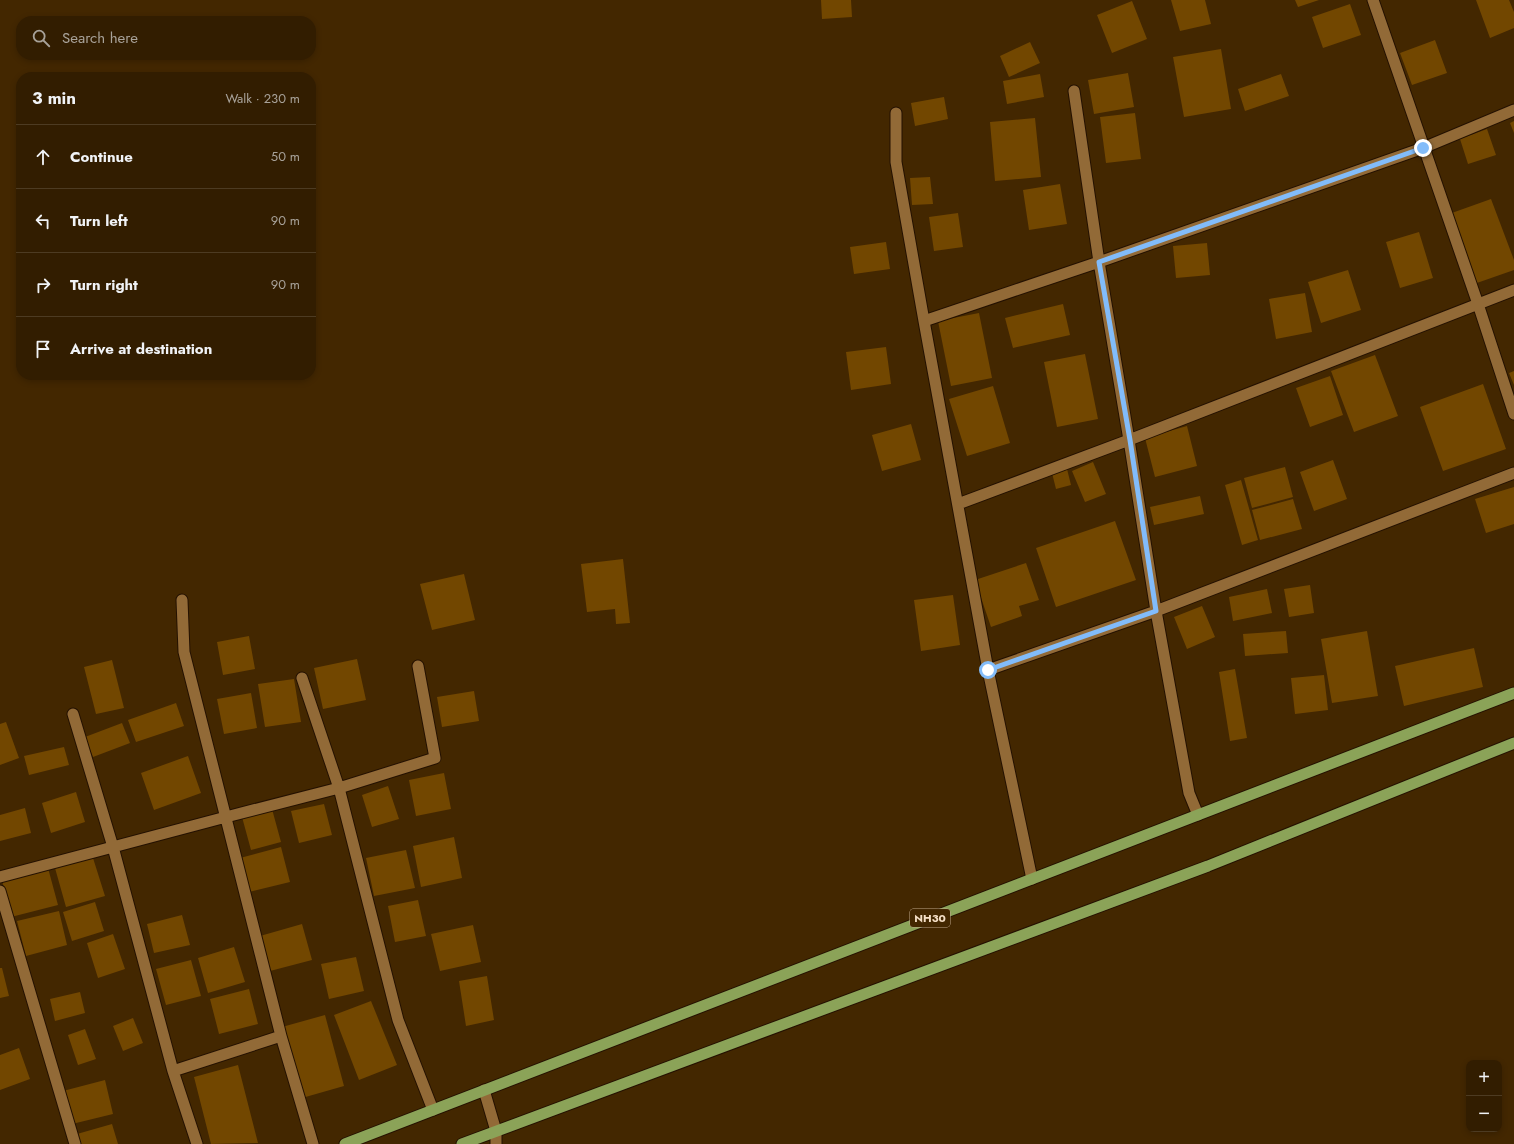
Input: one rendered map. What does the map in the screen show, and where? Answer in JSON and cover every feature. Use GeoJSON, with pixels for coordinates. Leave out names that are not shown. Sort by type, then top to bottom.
{"type":"FeatureCollection","features":[{"type":"Feature","properties":{"kind":"highway","name":"NH30"},"geometry":{"type":"LineString","coordinates":[[345,1144],[1514,693]]}},
{"type":"Feature","properties":{"kind":"highway"},"geometry":{"type":"LineString","coordinates":[[462,1144],[1208,866],[1514,743]]}},
{"type":"Feature","properties":{"kind":"street"},"geometry":{"type":"LineString","coordinates":[[1373,0],[1478,304],[1514,414]]}},
{"type":"Feature","properties":{"kind":"street"},"geometry":{"type":"LineString","coordinates":[[1074,91],[1099,262],[1130,440],[1156,611],[1189,793],[1198,815]]}},
{"type":"Feature","properties":{"kind":"street"},"geometry":{"type":"LineString","coordinates":[[924,321],[1099,262],[1423,148],[1514,110]]}},
{"type":"Feature","properties":{"kind":"street"},"geometry":{"type":"LineString","coordinates":[[896,113],[896,162],[924,321],[988,670],[1032,879]]}},
{"type":"Feature","properties":{"kind":"street"},"geometry":{"type":"LineString","coordinates":[[958,504],[1130,440],[1514,290]]}},
{"type":"Feature","properties":{"kind":"street"},"geometry":{"type":"LineString","coordinates":[[988,670],[1156,611],[1514,473]]}},
{"type":"Feature","properties":{"kind":"street"},"geometry":{"type":"LineString","coordinates":[[182,600],[184,652],[281,1036],[313,1144]]}},
{"type":"Feature","properties":{"kind":"street"},"geometry":{"type":"LineString","coordinates":[[0,877],[339,788],[435,758],[418,666]]}},
{"type":"Feature","properties":{"kind":"street"},"geometry":{"type":"LineString","coordinates":[[302,678],[339,788],[398,1020],[433,1110]]}},
{"type":"Feature","properties":{"kind":"street"},"geometry":{"type":"LineString","coordinates":[[74,714],[113,847],[173,1071],[197,1144]]}},
{"type":"Feature","properties":{"kind":"street"},"geometry":{"type":"LineString","coordinates":[[0,891],[75,1144]]}},
{"type":"Feature","properties":{"kind":"street"},"geometry":{"type":"LineString","coordinates":[[173,1071],[281,1036]]}},
{"type":"Feature","properties":{"kind":"street"},"geometry":{"type":"LineString","coordinates":[[484,1090],[496,1131],[496,1144]]}},
{"type":"Feature","properties":{"kind":"building"},"geometry":{"type":"Polygon","coordinates":[[[821,0],[851,0],[852,17],[822,19],[821,0]]]}},
{"type":"Feature","properties":{"kind":"building"},"geometry":{"type":"Polygon","coordinates":[[[1171,0],[1205,0],[1211,24],[1180,31],[1171,0]]]}},
{"type":"Feature","properties":{"kind":"building"},"geometry":{"type":"Polygon","coordinates":[[[1295,0],[1319,0],[1298,7],[1295,0]]]}},
{"type":"Feature","properties":{"kind":"building"},"geometry":{"type":"Polygon","coordinates":[[[1476,0],[1509,0],[1514,12],[1514,28],[1490,38],[1476,0]]]}},
{"type":"Feature","properties":{"kind":"building"},"geometry":{"type":"Polygon","coordinates":[[[1132,1],[1147,39],[1112,53],[1097,15],[1132,1]]]}},
{"type":"Feature","properties":{"kind":"building"},"geometry":{"type":"Polygon","coordinates":[[[1350,4],[1361,35],[1323,48],[1312,17],[1350,4]]]}},
{"type":"Feature","properties":{"kind":"building"},"geometry":{"type":"Polygon","coordinates":[[[1435,40],[1447,73],[1412,85],[1400,53],[1435,40]]]}},
{"type":"Feature","properties":{"kind":"building"},"geometry":{"type":"Polygon","coordinates":[[[1030,42],[1040,63],[1009,77],[1000,56],[1030,42]]]}},
{"type":"Feature","properties":{"kind":"building"},"geometry":{"type":"Polygon","coordinates":[[[1221,49],[1231,109],[1184,117],[1173,57],[1221,49]]]}},
{"type":"Feature","properties":{"kind":"building"},"geometry":{"type":"Polygon","coordinates":[[[1128,73],[1134,107],[1094,114],[1088,80],[1128,73]]]}},
{"type":"Feature","properties":{"kind":"building"},"geometry":{"type":"Polygon","coordinates":[[[1040,74],[1044,97],[1007,104],[1003,81],[1040,74]]]}},
{"type":"Feature","properties":{"kind":"building"},"geometry":{"type":"Polygon","coordinates":[[[1281,74],[1289,96],[1245,111],[1238,89],[1281,74]]]}},
{"type":"Feature","properties":{"kind":"building"},"geometry":{"type":"Polygon","coordinates":[[[944,97],[948,119],[915,126],[911,103],[944,97]]]}},
{"type":"Feature","properties":{"kind":"building"},"geometry":{"type":"Polygon","coordinates":[[[1135,113],[1141,159],[1106,163],[1100,117],[1135,113]]]}},
{"type":"Feature","properties":{"kind":"building"},"geometry":{"type":"Polygon","coordinates":[[[1035,118],[1041,177],[995,181],[990,122],[1035,118]]]}},
{"type":"Feature","properties":{"kind":"building"},"geometry":{"type":"Polygon","coordinates":[[[1514,121],[1514,133],[1510,123],[1514,121]]]}},
{"type":"Feature","properties":{"kind":"building"},"geometry":{"type":"Polygon","coordinates":[[[1487,129],[1496,155],[1468,164],[1460,139],[1487,129]]]}},
{"type":"Feature","properties":{"kind":"building"},"geometry":{"type":"Polygon","coordinates":[[[930,177],[933,204],[912,205],[910,178],[930,177]]]}},
{"type":"Feature","properties":{"kind":"building"},"geometry":{"type":"Polygon","coordinates":[[[1060,184],[1067,224],[1029,230],[1023,190],[1060,184]]]}},
{"type":"Feature","properties":{"kind":"building"},"geometry":{"type":"Polygon","coordinates":[[[1491,199],[1514,260],[1514,270],[1474,284],[1449,214],[1491,199]]]}},
{"type":"Feature","properties":{"kind":"building"},"geometry":{"type":"Polygon","coordinates":[[[958,213],[963,247],[934,251],[929,217],[958,213]]]}},
{"type":"Feature","properties":{"kind":"building"},"geometry":{"type":"Polygon","coordinates":[[[1419,232],[1433,278],[1400,288],[1386,242],[1419,232]]]}},
{"type":"Feature","properties":{"kind":"building"},"geometry":{"type":"Polygon","coordinates":[[[886,242],[890,269],[854,274],[850,247],[886,242]]]}},
{"type":"Feature","properties":{"kind":"building"},"geometry":{"type":"Polygon","coordinates":[[[1207,243],[1210,275],[1176,278],[1173,246],[1207,243]]]}},
{"type":"Feature","properties":{"kind":"building"},"geometry":{"type":"Polygon","coordinates":[[[1348,270],[1361,310],[1321,323],[1308,282],[1348,270]]]}},
{"type":"Feature","properties":{"kind":"building"},"geometry":{"type":"Polygon","coordinates":[[[1305,293],[1312,332],[1276,339],[1269,299],[1305,293]]]}},
{"type":"Feature","properties":{"kind":"building"},"geometry":{"type":"Polygon","coordinates":[[[1063,304],[1070,335],[1013,348],[1005,318],[1063,304]]]}},
{"type":"Feature","properties":{"kind":"building"},"geometry":{"type":"Polygon","coordinates":[[[979,313],[992,378],[951,386],[938,321],[979,313]]]}},
{"type":"Feature","properties":{"kind":"building"},"geometry":{"type":"Polygon","coordinates":[[[886,347],[891,384],[851,390],[846,352],[886,347]]]}},
{"type":"Feature","properties":{"kind":"building"},"geometry":{"type":"Polygon","coordinates":[[[1085,354],[1098,419],[1057,427],[1044,362],[1085,354]]]}},
{"type":"Feature","properties":{"kind":"building"},"geometry":{"type":"Polygon","coordinates":[[[1375,355],[1398,416],[1354,432],[1331,371],[1375,355]]]}},
{"type":"Feature","properties":{"kind":"building"},"geometry":{"type":"Polygon","coordinates":[[[1514,371],[1514,385],[1509,373],[1514,371]]]}},
{"type":"Feature","properties":{"kind":"building"},"geometry":{"type":"Polygon","coordinates":[[[1330,376],[1343,415],[1310,427],[1296,388],[1330,376]]]}},
{"type":"Feature","properties":{"kind":"building"},"geometry":{"type":"Polygon","coordinates":[[[1483,384],[1506,449],[1443,471],[1420,407],[1483,384]]]}},
{"type":"Feature","properties":{"kind":"building"},"geometry":{"type":"Polygon","coordinates":[[[993,386],[1010,443],[967,456],[949,399],[993,386]]]}},
{"type":"Feature","properties":{"kind":"building"},"geometry":{"type":"Polygon","coordinates":[[[911,424],[921,460],[882,471],[872,435],[911,424]]]}},
{"type":"Feature","properties":{"kind":"building"},"geometry":{"type":"Polygon","coordinates":[[[1187,426],[1197,466],[1155,477],[1145,438],[1187,426]]]}},
{"type":"Feature","properties":{"kind":"building"},"geometry":{"type":"Polygon","coordinates":[[[1333,460],[1347,499],[1314,511],[1300,472],[1333,460]]]}},
{"type":"Feature","properties":{"kind":"building"},"geometry":{"type":"Polygon","coordinates":[[[1093,462],[1106,494],[1085,502],[1072,471],[1093,462]]]}},
{"type":"Feature","properties":{"kind":"building"},"geometry":{"type":"Polygon","coordinates":[[[1285,467],[1293,497],[1252,508],[1244,478],[1285,467]]]}},
{"type":"Feature","properties":{"kind":"building"},"geometry":{"type":"Polygon","coordinates":[[[1067,469],[1071,485],[1056,489],[1052,473],[1067,469]]]}},
{"type":"Feature","properties":{"kind":"building"},"geometry":{"type":"Polygon","coordinates":[[[1241,480],[1258,540],[1242,545],[1225,485],[1241,480]]]}},
{"type":"Feature","properties":{"kind":"building"},"geometry":{"type":"Polygon","coordinates":[[[1514,487],[1514,524],[1486,533],[1475,499],[1514,487]]]}},
{"type":"Feature","properties":{"kind":"building"},"geometry":{"type":"Polygon","coordinates":[[[1200,496],[1204,514],[1154,525],[1150,507],[1200,496]]]}},
{"type":"Feature","properties":{"kind":"building"},"geometry":{"type":"Polygon","coordinates":[[[1293,499],[1302,529],[1260,540],[1252,510],[1293,499]]]}},
{"type":"Feature","properties":{"kind":"building"},"geometry":{"type":"Polygon","coordinates":[[[1115,521],[1136,580],[1056,607],[1036,548],[1115,521]]]}},
{"type":"Feature","properties":{"kind":"building"},"geometry":{"type":"Polygon","coordinates":[[[623,559],[630,623],[616,624],[615,609],[587,612],[581,564],[623,559]]]}},
{"type":"Feature","properties":{"kind":"building"},"geometry":{"type":"Polygon","coordinates":[[[1026,563],[1039,600],[1019,606],[1022,616],[991,627],[975,580],[1026,563]]]}},
{"type":"Feature","properties":{"kind":"building"},"geometry":{"type":"Polygon","coordinates":[[[464,574],[475,620],[432,630],[420,584],[464,574]]]}},
{"type":"Feature","properties":{"kind":"building"},"geometry":{"type":"Polygon","coordinates":[[[1310,585],[1314,613],[1289,617],[1284,589],[1310,585]]]}},
{"type":"Feature","properties":{"kind":"building"},"geometry":{"type":"Polygon","coordinates":[[[1267,589],[1272,613],[1233,621],[1229,597],[1267,589]]]}},
{"type":"Feature","properties":{"kind":"building"},"geometry":{"type":"Polygon","coordinates":[[[953,595],[960,645],[921,651],[914,600],[953,595]]]}},
{"type":"Feature","properties":{"kind":"building"},"geometry":{"type":"Polygon","coordinates":[[[1202,606],[1215,637],[1187,649],[1174,617],[1202,606]]]}},
{"type":"Feature","properties":{"kind":"building"},"geometry":{"type":"Polygon","coordinates":[[[1286,631],[1288,653],[1245,656],[1243,634],[1286,631]]]}},
{"type":"Feature","properties":{"kind":"building"},"geometry":{"type":"Polygon","coordinates":[[[1367,631],[1378,696],[1332,703],[1321,639],[1367,631]]]}},
{"type":"Feature","properties":{"kind":"building"},"geometry":{"type":"Polygon","coordinates":[[[249,636],[255,669],[223,675],[217,642],[249,636]]]}},
{"type":"Feature","properties":{"kind":"building"},"geometry":{"type":"Polygon","coordinates":[[[1474,648],[1483,687],[1404,706],[1395,666],[1474,648]]]}},
{"type":"Feature","properties":{"kind":"building"},"geometry":{"type":"Polygon","coordinates":[[[357,659],[366,700],[323,709],[314,668],[357,659]]]}},
{"type":"Feature","properties":{"kind":"building"},"geometry":{"type":"Polygon","coordinates":[[[112,660],[124,708],[96,714],[84,667],[112,660]]]}},
{"type":"Feature","properties":{"kind":"building"},"geometry":{"type":"Polygon","coordinates":[[[1235,669],[1247,738],[1230,741],[1219,672],[1235,669]]]}},
{"type":"Feature","properties":{"kind":"building"},"geometry":{"type":"Polygon","coordinates":[[[1324,675],[1328,710],[1295,714],[1291,678],[1324,675]]]}},
{"type":"Feature","properties":{"kind":"building"},"geometry":{"type":"Polygon","coordinates":[[[294,679],[301,722],[265,727],[258,684],[294,679]]]}},
{"type":"Feature","properties":{"kind":"building"},"geometry":{"type":"Polygon","coordinates":[[[474,691],[479,721],[442,727],[437,697],[474,691]]]}},
{"type":"Feature","properties":{"kind":"building"},"geometry":{"type":"Polygon","coordinates":[[[251,693],[257,728],[224,734],[217,699],[251,693]]]}},
{"type":"Feature","properties":{"kind":"building"},"geometry":{"type":"Polygon","coordinates":[[[176,703],[184,726],[136,742],[128,720],[176,703]]]}},
{"type":"Feature","properties":{"kind":"building"},"geometry":{"type":"Polygon","coordinates":[[[6,722],[19,758],[0,765],[0,724],[6,722]]]}},
{"type":"Feature","properties":{"kind":"building"},"geometry":{"type":"Polygon","coordinates":[[[122,723],[130,743],[93,757],[85,737],[122,723]]]}},
{"type":"Feature","properties":{"kind":"building"},"geometry":{"type":"Polygon","coordinates":[[[64,747],[69,765],[29,775],[24,756],[64,747]]]}},
{"type":"Feature","properties":{"kind":"building"},"geometry":{"type":"Polygon","coordinates":[[[188,756],[201,793],[154,810],[141,773],[188,756]]]}},
{"type":"Feature","properties":{"kind":"building"},"geometry":{"type":"Polygon","coordinates":[[[444,773],[451,809],[416,816],[409,780],[444,773]]]}},
{"type":"Feature","properties":{"kind":"building"},"geometry":{"type":"Polygon","coordinates":[[[388,786],[399,819],[372,827],[362,795],[388,786]]]}},
{"type":"Feature","properties":{"kind":"building"},"geometry":{"type":"Polygon","coordinates":[[[76,792],[85,822],[51,833],[42,803],[76,792]]]}},
{"type":"Feature","properties":{"kind":"building"},"geometry":{"type":"Polygon","coordinates":[[[324,804],[332,835],[299,843],[291,811],[324,804]]]}},
{"type":"Feature","properties":{"kind":"building"},"geometry":{"type":"Polygon","coordinates":[[[25,808],[31,833],[0,841],[0,815],[25,808]]]}},
{"type":"Feature","properties":{"kind":"building"},"geometry":{"type":"Polygon","coordinates":[[[272,809],[281,842],[251,850],[242,817],[272,809]]]}},
{"type":"Feature","properties":{"kind":"building"},"geometry":{"type":"Polygon","coordinates":[[[454,837],[462,878],[421,887],[413,846],[454,837]]]}},
{"type":"Feature","properties":{"kind":"building"},"geometry":{"type":"Polygon","coordinates":[[[281,847],[290,882],[249,892],[240,858],[281,847]]]}},
{"type":"Feature","properties":{"kind":"building"},"geometry":{"type":"Polygon","coordinates":[[[406,850],[415,888],[374,896],[366,858],[406,850]]]}},
{"type":"Feature","properties":{"kind":"building"},"geometry":{"type":"Polygon","coordinates":[[[93,858],[105,896],[66,907],[55,868],[93,858]]]}},
{"type":"Feature","properties":{"kind":"building"},"geometry":{"type":"Polygon","coordinates":[[[48,868],[58,905],[11,917],[2,880],[48,868]]]}},
{"type":"Feature","properties":{"kind":"building"},"geometry":{"type":"Polygon","coordinates":[[[418,900],[426,936],[395,942],[388,906],[418,900]]]}},
{"type":"Feature","properties":{"kind":"building"},"geometry":{"type":"Polygon","coordinates":[[[95,902],[104,931],[72,941],[63,912],[95,902]]]}},
{"type":"Feature","properties":{"kind":"building"},"geometry":{"type":"Polygon","coordinates":[[[59,911],[67,945],[26,956],[17,921],[59,911]]]}},
{"type":"Feature","properties":{"kind":"building"},"geometry":{"type":"Polygon","coordinates":[[[182,915],[190,945],[154,953],[147,924],[182,915]]]}},
{"type":"Feature","properties":{"kind":"building"},"geometry":{"type":"Polygon","coordinates":[[[302,924],[312,960],[270,971],[260,936],[302,924]]]}},
{"type":"Feature","properties":{"kind":"building"},"geometry":{"type":"Polygon","coordinates":[[[473,925],[481,962],[440,971],[431,934],[473,925]]]}},
{"type":"Feature","properties":{"kind":"building"},"geometry":{"type":"Polygon","coordinates":[[[113,934],[125,969],[98,978],[87,943],[113,934]]]}},
{"type":"Feature","properties":{"kind":"building"},"geometry":{"type":"Polygon","coordinates":[[[234,947],[245,982],[208,993],[198,958],[234,947]]]}},
{"type":"Feature","properties":{"kind":"building"},"geometry":{"type":"Polygon","coordinates":[[[356,957],[364,991],[329,999],[321,964],[356,957]]]}},
{"type":"Feature","properties":{"kind":"building"},"geometry":{"type":"Polygon","coordinates":[[[191,960],[201,996],[166,1005],[156,969],[191,960]]]}},
{"type":"Feature","properties":{"kind":"building"},"geometry":{"type":"Polygon","coordinates":[[[0,968],[2,968],[9,996],[0,998],[0,968]]]}},
{"type":"Feature","properties":{"kind":"building"},"geometry":{"type":"Polygon","coordinates":[[[487,976],[494,1020],[466,1026],[459,981],[487,976]]]}},
{"type":"Feature","properties":{"kind":"building"},"geometry":{"type":"Polygon","coordinates":[[[249,989],[258,1024],[219,1034],[210,999],[249,989]]]}},
{"type":"Feature","properties":{"kind":"building"},"geometry":{"type":"Polygon","coordinates":[[[80,992],[85,1013],[55,1021],[50,999],[80,992]]]}},
{"type":"Feature","properties":{"kind":"building"},"geometry":{"type":"Polygon","coordinates":[[[371,1001],[397,1065],[359,1080],[334,1015],[371,1001]]]}},
{"type":"Feature","properties":{"kind":"building"},"geometry":{"type":"Polygon","coordinates":[[[325,1015],[344,1086],[302,1098],[282,1027],[325,1015]]]}},
{"type":"Feature","properties":{"kind":"building"},"geometry":{"type":"Polygon","coordinates":[[[133,1018],[143,1043],[123,1051],[113,1026],[133,1018]]]}},
{"type":"Feature","properties":{"kind":"building"},"geometry":{"type":"Polygon","coordinates":[[[85,1029],[96,1059],[78,1065],[68,1035],[85,1029]]]}},
{"type":"Feature","properties":{"kind":"building"},"geometry":{"type":"Polygon","coordinates":[[[19,1048],[30,1079],[0,1090],[0,1055],[19,1048]]]}},
{"type":"Feature","properties":{"kind":"building"},"geometry":{"type":"Polygon","coordinates":[[[238,1065],[258,1143],[211,1144],[194,1077],[238,1065]]]}},
{"type":"Feature","properties":{"kind":"building"},"geometry":{"type":"Polygon","coordinates":[[[105,1080],[113,1114],[72,1124],[63,1091],[105,1080]]]}},
{"type":"Feature","properties":{"kind":"building"},"geometry":{"type":"Polygon","coordinates":[[[112,1124],[118,1144],[80,1144],[77,1134],[112,1124]]]}},
{"type":"Feature","properties":{"kind":"route"},"geometry":{"type":"LineString","coordinates":[[988,670],[1156,611],[1130,440],[1099,262],[1423,148]]}}]}
